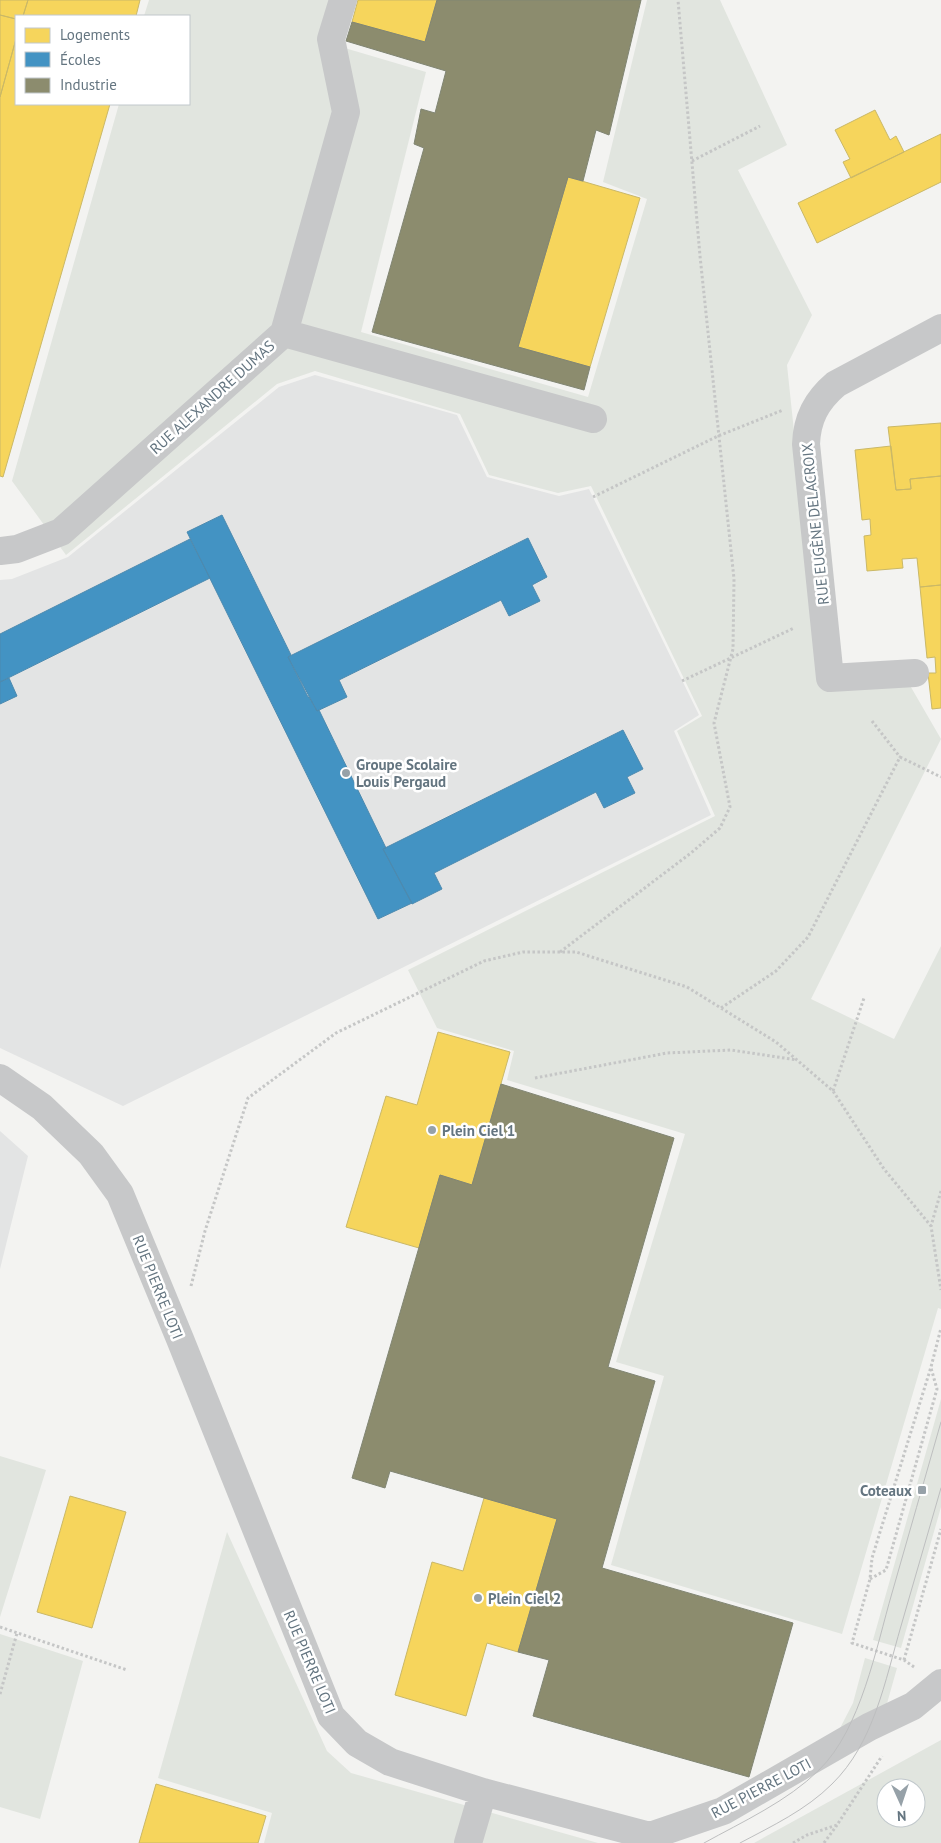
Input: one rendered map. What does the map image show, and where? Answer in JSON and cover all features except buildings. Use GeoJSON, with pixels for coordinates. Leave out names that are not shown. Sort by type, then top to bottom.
{"type":"FeatureCollection","features":[{"type":"Feature","properties":{"kind":"street"},"geometry":{"type":"LineString","coordinates":[[284,333],[346,112],[331,39],[343,0]]}},
{"type":"Feature","properties":{"kind":"street","name":"RUE EUGÈNE DELACROIX"},"geometry":{"type":"LineString","coordinates":[[915,673],[830,678],[806,444],[807,426],[825,394],[836,384],[941,328]]}},
{"type":"Feature","properties":{"kind":"street","name":"RUE ALEXANDRE DUMAS"},"geometry":{"type":"LineString","coordinates":[[0,551],[17,549],[61,532],[284,333],[593,419]]}},
{"type":"Feature","properties":{"kind":"street","name":"RUE PIERRE LOTI"},"geometry":{"type":"LineString","coordinates":[[0,1078],[42,1107],[92,1154],[120,1194],[331,1716],[357,1743],[390,1762],[483,1792],[624,1831],[650,1836],[723,1811],[869,1728],[912,1706],[939,1686]]}},
{"type":"Feature","properties":{"kind":"street"},"geometry":{"type":"LineString","coordinates":[[468,1843],[483,1792]]}},
{"type":"Feature","properties":{"kind":"path"},"geometry":{"type":"LineString","coordinates":[[560,952],[691,853],[720,828],[730,807],[714,723],[733,649],[734,579],[718,436],[678,0]]}},
{"type":"Feature","properties":{"kind":"path"},"geometry":{"type":"LineString","coordinates":[[692,161],[760,126]]}},
{"type":"Feature","properties":{"kind":"path"},"geometry":{"type":"LineString","coordinates":[[593,498],[718,436],[790,407],[815,409]]}},
{"type":"Feature","properties":{"kind":"path"},"geometry":{"type":"LineString","coordinates":[[682,681],[824,614]]}},
{"type":"Feature","properties":{"kind":"path"},"geometry":{"type":"LineString","coordinates":[[872,721],[900,758],[941,776]]}},
{"type":"Feature","properties":{"kind":"path"},"geometry":{"type":"LineString","coordinates":[[720,1008],[776,971],[808,936],[900,758]]}},
{"type":"Feature","properties":{"kind":"path"},"geometry":{"type":"LineString","coordinates":[[191,1290],[205,1231],[248,1098],[336,1033],[484,961],[523,952],[576,952],[687,988],[776,1042],[833,1091],[884,1169],[931,1226]]}},
{"type":"Feature","properties":{"kind":"path"},"geometry":{"type":"LineString","coordinates":[[833,1091],[864,998]]}},
{"type":"Feature","properties":{"kind":"path"},"geometry":{"type":"LineString","coordinates":[[535,1078],[667,1053],[730,1050],[797,1060]]}},
{"type":"Feature","properties":{"kind":"path"},"geometry":{"type":"LineString","coordinates":[[941,1191],[931,1226],[941,1290]]}},
{"type":"Feature","properties":{"kind":"path"},"geometry":{"type":"LineString","coordinates":[[939,1686],[908,1661],[852,1643],[870,1579],[872,1558],[931,1367],[941,1328]]}},
{"type":"Feature","properties":{"kind":"path"},"geometry":{"type":"LineString","coordinates":[[870,1579],[886,1570],[937,1388],[931,1367]]}},
{"type":"Feature","properties":{"kind":"path"},"geometry":{"type":"LineString","coordinates":[[904,1660],[941,1530]]}},
{"type":"Feature","properties":{"kind":"path"},"geometry":{"type":"LineString","coordinates":[[0,1627],[127,1670]]}},
{"type":"Feature","properties":{"kind":"path"},"geometry":{"type":"LineString","coordinates":[[0,1694],[18,1633]]}},
{"type":"Feature","properties":{"kind":"path"},"geometry":{"type":"LineString","coordinates":[[824,1843],[880,1757],[888,1752]]}},
{"type":"Feature","properties":{"kind":"path"},"geometry":{"type":"LineString","coordinates":[[793,1843],[808,1835],[837,1825]]}},
{"type":"Feature","properties":{"kind":"shaded area"},"geometry":{"type":"Polygon","coordinates":[[[149,0],[332,0],[321,41],[426,72],[361,332],[588,397],[647,199],[603,182],[647,0],[720,0],[787,145],[738,170],[812,315],[787,365],[821,687],[908,682],[941,739],[811,999],[894,1039],[941,946],[941,1309],[938,1308],[842,1634],[611,1565],[664,1376],[616,1362],[685,1134],[507,1080],[514,1051],[437,1028],[408,970],[715,816],[677,731],[702,716],[591,486],[558,493],[489,475],[460,414],[315,371],[277,384],[66,555],[12,481],[119,105],[190,105],[190,15],[144,15],[149,0]]]}},
{"type":"Feature","properties":{"kind":"shaded area","name":"Groupe Scolaire Louis Pergaud"},"geometry":{"type":"Polygon","coordinates":[[[315,375],[457,415],[487,477],[559,496],[589,489],[699,715],[674,731],[711,815],[123,1106],[0,1048],[0,580],[12,579],[68,557],[279,387],[315,375]]]}},
{"type":"Feature","properties":{"kind":"shaded area"},"geometry":{"type":"Polygon","coordinates":[[[0,1131],[28,1156],[0,1269],[0,1131]]]}},
{"type":"Feature","properties":{"kind":"shaded area"},"geometry":{"type":"Polygon","coordinates":[[[941,1399],[941,1507],[901,1648],[873,1640],[941,1399]]]}},
{"type":"Feature","properties":{"kind":"shaded area"},"geometry":{"type":"Polygon","coordinates":[[[0,1456],[46,1470],[0,1617],[0,1456]]]}},
{"type":"Feature","properties":{"kind":"shaded area"},"geometry":{"type":"Polygon","coordinates":[[[227,1532],[327,1751],[351,1773],[598,1843],[264,1843],[272,1813],[158,1778],[227,1532]]]}},
{"type":"Feature","properties":{"kind":"shaded area"},"geometry":{"type":"Polygon","coordinates":[[[0,1634],[83,1661],[40,1819],[0,1807],[0,1634]]]}},
{"type":"Feature","properties":{"kind":"shaded area"},"geometry":{"type":"Polygon","coordinates":[[[865,1658],[897,1668],[886,1707],[837,1734],[853,1703],[865,1658]]]}},
{"type":"Feature","properties":{"kind":"shaded area"},"geometry":{"type":"Polygon","coordinates":[[[941,1740],[941,1843],[754,1843],[941,1740]]]}},
{"type":"Feature","properties":{"kind":"tram line"},"geometry":{"type":"LineString","coordinates":[[704,1843],[793,1792],[819,1770],[834,1753],[846,1733],[873,1662],[941,1422]]}},
{"type":"Feature","properties":{"kind":"tram line"},"geometry":{"type":"LineString","coordinates":[[740,1843],[811,1802],[832,1784],[858,1750],[868,1730],[883,1689],[941,1488]]}},
{"type":"Feature","properties":{"kind":"place","name":"Groupe Scolaire Louis Pergaud"},"geometry":{"type":"Point","coordinates":[346,773]}},
{"type":"Feature","properties":{"kind":"place","name":"Plein Ciel 1"},"geometry":{"type":"Point","coordinates":[432,1130]}},
{"type":"Feature","properties":{"kind":"place","name":"Coteaux"},"geometry":{"type":"Point","coordinates":[922,1490]}},
{"type":"Feature","properties":{"kind":"place","name":"Plein Ciel 2"},"geometry":{"type":"Point","coordinates":[478,1598]}}]}
